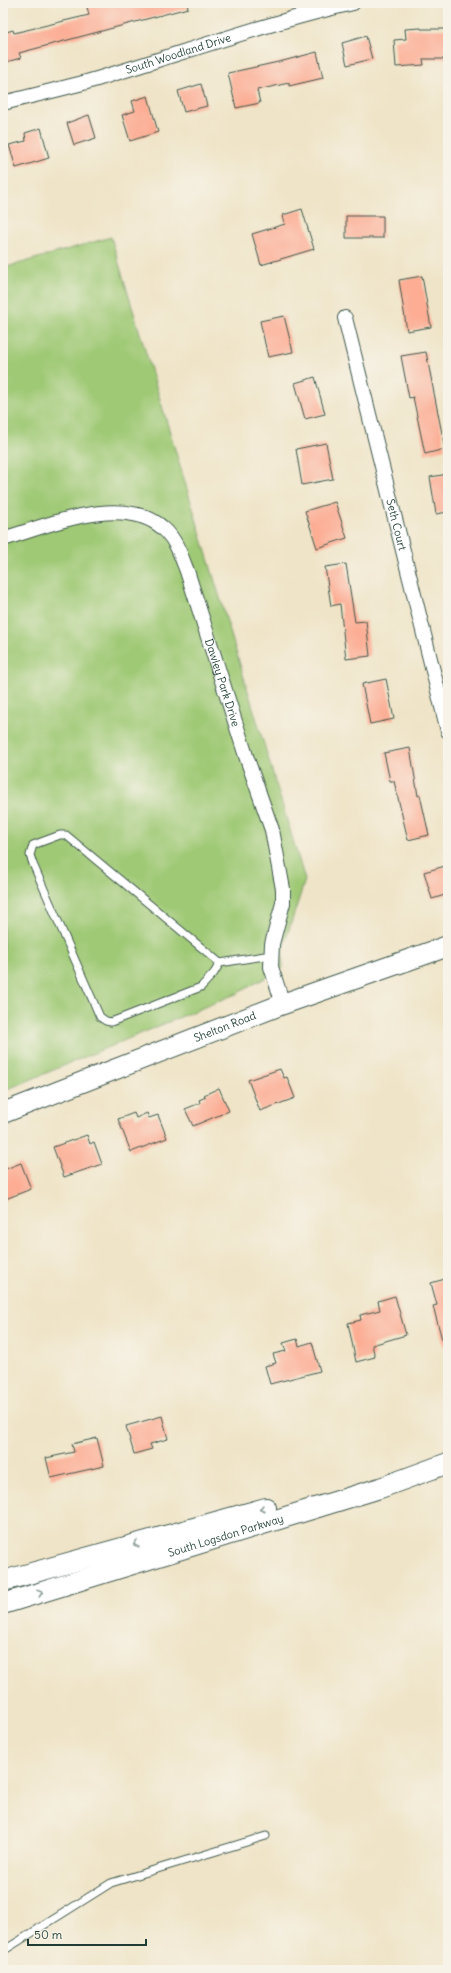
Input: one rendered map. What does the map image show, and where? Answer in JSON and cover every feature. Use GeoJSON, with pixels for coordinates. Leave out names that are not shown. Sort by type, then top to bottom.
{"type":"FeatureCollection","features":[{"type":"Feature","properties":{"kind":"main road","name":"Shelton Road"},"geometry":{"type":"LineString","coordinates":[[3,1113],[283,1004],[448,946]]}},
{"type":"Feature","properties":{"kind":"main road","name":"South Logsdon Parkway"},"geometry":{"type":"LineString","coordinates":[[3,1581],[376,1476],[448,1460]]}},
{"type":"Feature","properties":{"kind":"main road","name":"South Logsdon Parkway"},"geometry":{"type":"LineString","coordinates":[[3,1604],[380,1488],[448,1463]]}},
{"type":"Feature","properties":{"kind":"street","name":"South Woodland Drive"},"geometry":{"type":"LineString","coordinates":[[3,104],[96,79],[192,48],[314,12],[353,3]]}},
{"type":"Feature","properties":{"kind":"street","name":"Seth Court"},"geometry":{"type":"LineString","coordinates":[[345,318],[448,731]]}},
{"type":"Feature","properties":{"kind":"street","name":"Dawley Park Drive"},"geometry":{"type":"LineString","coordinates":[[3,539],[98,512],[128,513],[154,522],[171,537],[187,571],[246,756],[272,830],[282,882],[283,903],[271,955],[274,978],[283,1004]]}},
{"type":"Feature","properties":{"kind":"lane"},"geometry":{"type":"LineString","coordinates":[[220,963],[214,973],[201,987],[111,1022],[106,1021],[100,1017],[30,855],[34,845],[60,835],[66,835],[220,963],[271,955]]}},
{"type":"Feature","properties":{"kind":"lane"},"geometry":{"type":"LineString","coordinates":[[3,1951],[111,1883],[266,1836]]}},
{"type":"Feature","properties":{"kind":"green space"},"geometry":{"type":"Polygon","coordinates":[[[111,237],[305,880],[282,951],[283,968],[238,993],[3,1091],[3,268],[111,237]]]}},
{"type":"Feature","properties":{"kind":"building"},"geometry":{"type":"Polygon","coordinates":[[[102,3],[187,3],[188,8],[19,53],[21,58],[6,62],[3,54],[3,33],[13,30],[14,33],[89,15],[87,7],[102,3]]]}},
{"type":"Feature","properties":{"kind":"building"},"geometry":{"type":"Polygon","coordinates":[[[405,29],[448,29],[448,59],[423,59],[424,65],[396,67],[394,40],[406,39],[405,29]]]}},
{"type":"Feature","properties":{"kind":"building"},"geometry":{"type":"Polygon","coordinates":[[[366,36],[372,59],[347,65],[342,43],[366,36]]]}},
{"type":"Feature","properties":{"kind":"building"},"geometry":{"type":"Polygon","coordinates":[[[317,52],[323,78],[289,86],[289,83],[257,90],[260,103],[236,108],[228,73],[317,52]]]}},
{"type":"Feature","properties":{"kind":"building"},"geometry":{"type":"Polygon","coordinates":[[[201,84],[207,106],[184,112],[178,91],[201,84]]]}},
{"type":"Feature","properties":{"kind":"building"},"geometry":{"type":"Polygon","coordinates":[[[148,96],[158,132],[130,141],[122,115],[135,111],[132,101],[148,96]]]}},
{"type":"Feature","properties":{"kind":"building"},"geometry":{"type":"Polygon","coordinates":[[[89,115],[96,138],[74,145],[67,123],[89,115]]]}},
{"type":"Feature","properties":{"kind":"building"},"geometry":{"type":"Polygon","coordinates":[[[41,128],[49,158],[16,168],[9,145],[26,141],[25,133],[41,128]]]}},
{"type":"Feature","properties":{"kind":"building"},"geometry":{"type":"Polygon","coordinates":[[[302,209],[314,249],[261,265],[252,234],[285,224],[283,215],[302,209]]]}},
{"type":"Feature","properties":{"kind":"building"},"geometry":{"type":"Polygon","coordinates":[[[346,216],[383,216],[383,238],[346,238],[346,216]]]}},
{"type":"Feature","properties":{"kind":"building"},"geometry":{"type":"Polygon","coordinates":[[[422,276],[431,327],[407,331],[399,280],[422,276]]]}},
{"type":"Feature","properties":{"kind":"building"},"geometry":{"type":"Polygon","coordinates":[[[284,316],[293,352],[268,357],[260,321],[284,316]]]}},
{"type":"Feature","properties":{"kind":"building"},"geometry":{"type":"Polygon","coordinates":[[[426,352],[445,449],[425,454],[413,397],[409,398],[401,356],[426,352]]]}},
{"type":"Feature","properties":{"kind":"building"},"geometry":{"type":"Polygon","coordinates":[[[315,377],[325,414],[305,419],[295,383],[315,377]]]}},
{"type":"Feature","properties":{"kind":"building"},"geometry":{"type":"Polygon","coordinates":[[[326,443],[333,479],[302,485],[296,449],[326,443]]]}},
{"type":"Feature","properties":{"kind":"building"},"geometry":{"type":"Polygon","coordinates":[[[448,474],[448,512],[436,514],[430,477],[448,474]]]}},
{"type":"Feature","properties":{"kind":"building"},"geometry":{"type":"Polygon","coordinates":[[[335,502],[347,538],[317,548],[305,511],[335,502]]]}},
{"type":"Feature","properties":{"kind":"building"},"geometry":{"type":"Polygon","coordinates":[[[346,564],[355,622],[366,621],[370,656],[346,659],[340,604],[331,606],[325,567],[346,564]]]}},
{"type":"Feature","properties":{"kind":"building"},"geometry":{"type":"Polygon","coordinates":[[[386,679],[394,719],[370,724],[362,684],[386,679]]]}},
{"type":"Feature","properties":{"kind":"building"},"geometry":{"type":"Polygon","coordinates":[[[410,748],[418,796],[420,795],[429,835],[408,840],[394,781],[390,781],[384,753],[410,748]]]}},
{"type":"Feature","properties":{"kind":"building"},"geometry":{"type":"Polygon","coordinates":[[[445,866],[448,874],[448,894],[432,899],[424,872],[445,866]]]}},
{"type":"Feature","properties":{"kind":"building"},"geometry":{"type":"Polygon","coordinates":[[[280,1069],[284,1078],[287,1077],[295,1098],[260,1111],[248,1080],[280,1069]]]}},
{"type":"Feature","properties":{"kind":"building"},"geometry":{"type":"Polygon","coordinates":[[[219,1088],[229,1111],[193,1126],[185,1109],[200,1103],[199,1100],[206,1097],[204,1095],[219,1088]]]}},
{"type":"Feature","properties":{"kind":"building"},"geometry":{"type":"Polygon","coordinates":[[[134,1113],[136,1118],[147,1113],[149,1118],[158,1115],[167,1138],[131,1152],[118,1119],[134,1113]]]}},
{"type":"Feature","properties":{"kind":"building"},"geometry":{"type":"Polygon","coordinates":[[[87,1135],[90,1144],[94,1142],[102,1164],[64,1177],[53,1147],[87,1135]]]}},
{"type":"Feature","properties":{"kind":"building"},"geometry":{"type":"Polygon","coordinates":[[[21,1163],[31,1189],[3,1200],[3,1170],[21,1163]]]}},
{"type":"Feature","properties":{"kind":"building"},"geometry":{"type":"Polygon","coordinates":[[[445,1279],[448,1289],[448,1346],[444,1347],[433,1306],[437,1305],[431,1283],[445,1279]]]}},
{"type":"Feature","properties":{"kind":"building"},"geometry":{"type":"Polygon","coordinates":[[[395,1296],[406,1335],[372,1345],[375,1357],[356,1362],[348,1323],[361,1320],[360,1315],[380,1310],[378,1301],[395,1296]]]}},
{"type":"Feature","properties":{"kind":"building"},"geometry":{"type":"Polygon","coordinates":[[[297,1339],[299,1346],[312,1342],[320,1371],[270,1384],[265,1366],[276,1363],[273,1354],[286,1351],[283,1343],[297,1339]]]}},
{"type":"Feature","properties":{"kind":"building"},"geometry":{"type":"Polygon","coordinates":[[[162,1416],[168,1439],[150,1444],[152,1449],[134,1454],[126,1426],[162,1416]]]}},
{"type":"Feature","properties":{"kind":"building"},"geometry":{"type":"Polygon","coordinates":[[[97,1438],[104,1466],[51,1478],[46,1458],[74,1452],[72,1444],[97,1438]]]}}]}
